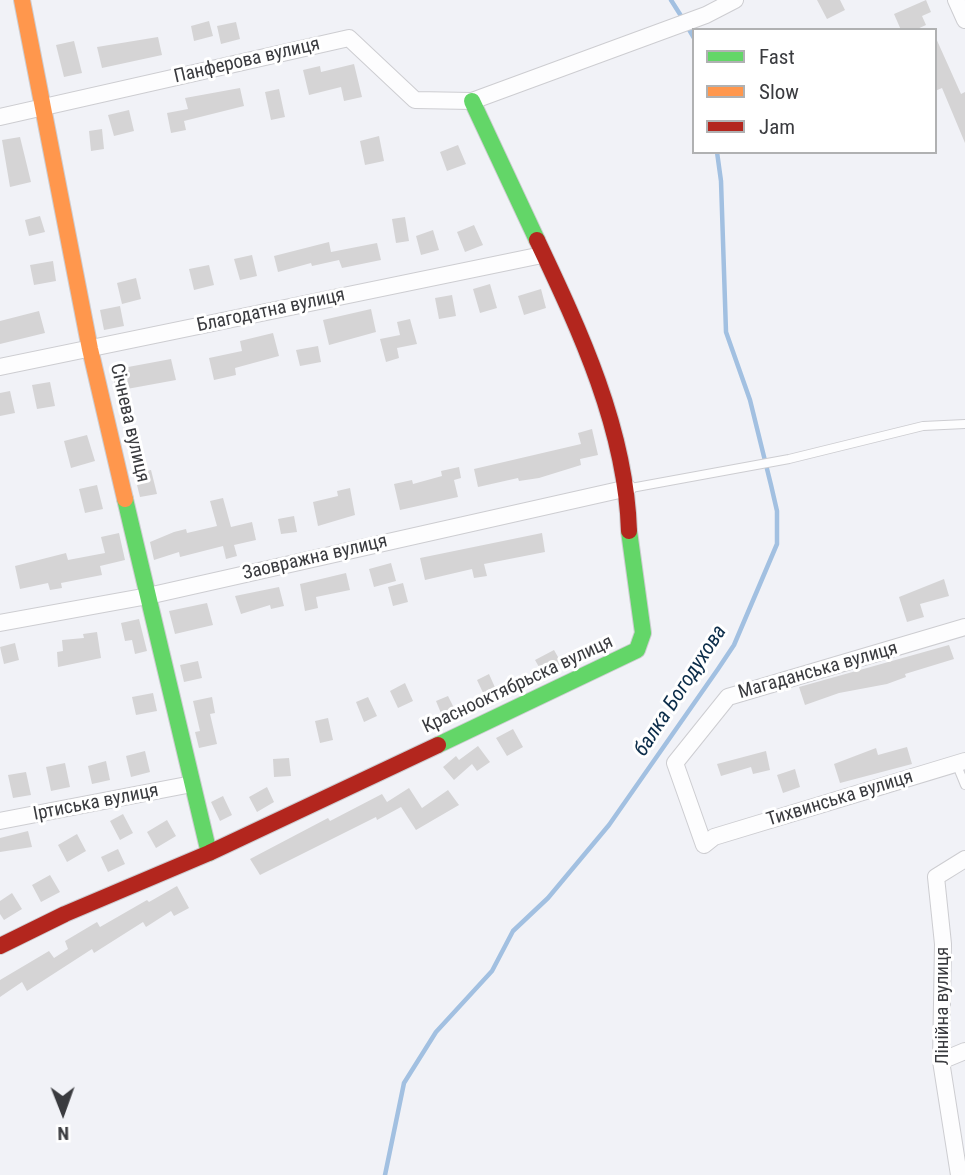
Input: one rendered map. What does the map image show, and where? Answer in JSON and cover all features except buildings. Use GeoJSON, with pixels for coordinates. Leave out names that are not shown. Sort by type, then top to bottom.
{"type":"FeatureCollection","features":[{"type":"Feature","properties":{"kind":"street","name":"Січнева вулиця"},"geometry":{"type":"LineString","coordinates":[[22,0],[90,349],[209,853]]}},
{"type":"Feature","properties":{"kind":"street"},"geometry":{"type":"LineString","coordinates":[[472,101],[706,15],[734,0]]}},
{"type":"Feature","properties":{"kind":"street"},"geometry":{"type":"LineString","coordinates":[[956,0],[965,20]]}},
{"type":"Feature","properties":{"kind":"street","name":"Панферова вулиця"},"geometry":{"type":"LineString","coordinates":[[0,117],[349,38],[415,100],[472,101]]}},
{"type":"Feature","properties":{"kind":"street","name":"Краснооктябрьска вулиця"},"geometry":{"type":"LineString","coordinates":[[0,946],[65,914],[209,853],[637,650],[643,633],[630,551],[628,488],[586,345],[472,101]]}},
{"type":"Feature","properties":{"kind":"street","name":"Благодатна вулиця"},"geometry":{"type":"LineString","coordinates":[[0,367],[542,255]]}},
{"type":"Feature","properties":{"kind":"street","name":"Заовражна вулиця"},"geometry":{"type":"LineString","coordinates":[[0,623],[148,596],[628,488]]}},
{"type":"Feature","properties":{"kind":"street","name":"Магаданська вулиця"},"geometry":{"type":"LineString","coordinates":[[714,837],[704,845],[675,762],[728,697],[965,627]]}},
{"type":"Feature","properties":{"kind":"street","name":"Тихвинська вулиця"},"geometry":{"type":"LineString","coordinates":[[714,837],[960,762]]}},
{"type":"Feature","properties":{"kind":"street","name":"Іртиська вулиця"},"geometry":{"type":"LineString","coordinates":[[0,821],[192,784]]}},
{"type":"Feature","properties":{"kind":"street","name":"Лінійна вулиця"},"geometry":{"type":"LineString","coordinates":[[959,1175],[941,1061],[943,944],[936,877],[965,859]]}},
{"type":"Feature","properties":{"kind":"street"},"geometry":{"type":"LineString","coordinates":[[941,1061],[965,1051]]}},
{"type":"Feature","properties":{"kind":"lane"},"geometry":{"type":"LineString","coordinates":[[628,488],[789,459],[923,426],[965,424]]}},
{"type":"Feature","properties":{"kind":"lane"},"geometry":{"type":"LineString","coordinates":[[960,762],[965,785]]}},
{"type":"Feature","properties":{"kind":"waterway","name":"балка Богодухова"},"geometry":{"type":"LineString","coordinates":[[671,0],[683,19]]}},
{"type":"Feature","properties":{"kind":"waterway","name":"балка Богодухова"},"geometry":{"type":"LineString","coordinates":[[687,26],[692,35]]}},
{"type":"Feature","properties":{"kind":"waterway","name":"балка Богодухова"},"geometry":{"type":"LineString","coordinates":[[385,1175],[404,1083],[436,1032],[492,971],[513,931],[548,898],[609,825],[718,669],[734,645],[777,544],[777,511],[771,485],[750,400],[726,332],[721,181],[717,154]]}},
{"type":"Feature","properties":{"kind":"traffic: fast"},"geometry":{"type":"LineString","coordinates":[[472,101],[537,240]]}},
{"type":"Feature","properties":{"kind":"traffic: fast"},"geometry":{"type":"LineString","coordinates":[[125,499],[209,853]]}},
{"type":"Feature","properties":{"kind":"traffic: fast"},"geometry":{"type":"LineString","coordinates":[[438,745],[637,650],[643,633],[629,531]]}},
{"type":"Feature","properties":{"kind":"traffic: slow"},"geometry":{"type":"LineString","coordinates":[[22,0],[90,349],[125,499]]}},
{"type":"Feature","properties":{"kind":"traffic: jam"},"geometry":{"type":"LineString","coordinates":[[537,240],[584,345],[610,418],[626,493],[629,531]]}},
{"type":"Feature","properties":{"kind":"traffic: jam"},"geometry":{"type":"LineString","coordinates":[[0,946],[65,914],[209,853],[438,745]]}}]}
